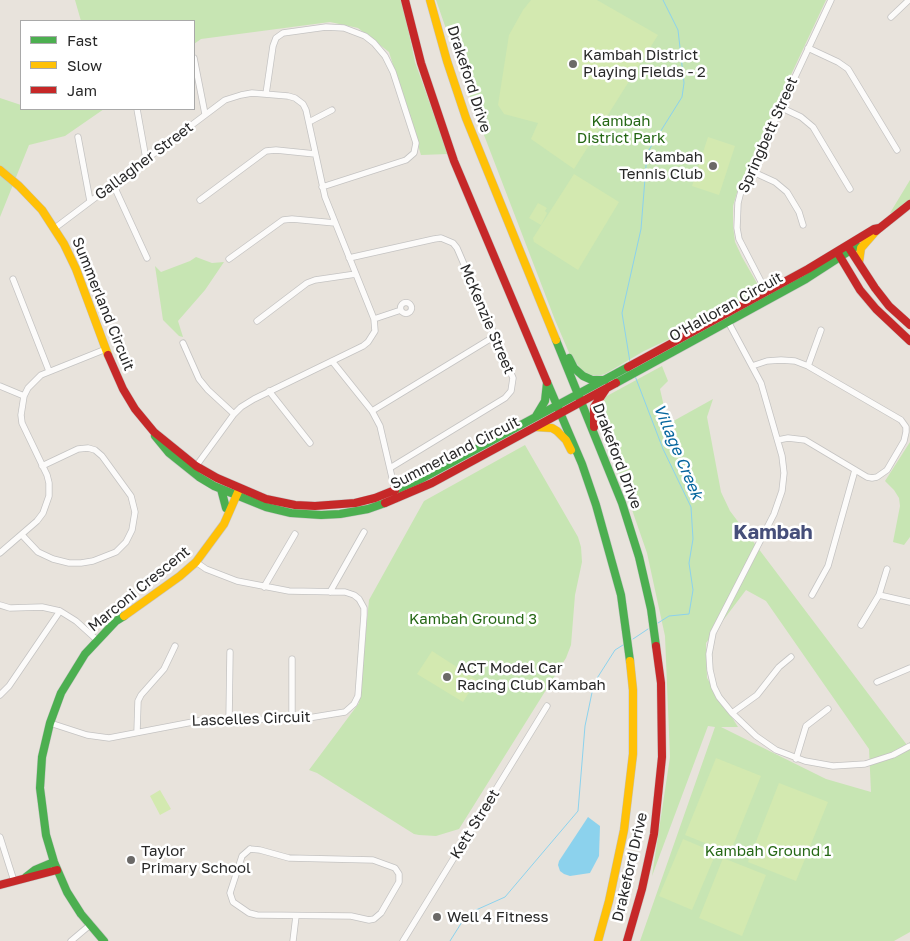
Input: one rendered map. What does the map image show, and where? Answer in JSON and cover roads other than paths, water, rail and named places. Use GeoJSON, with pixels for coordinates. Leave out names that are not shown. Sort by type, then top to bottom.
{"type":"FeatureCollection","features":[{"type":"Feature","properties":{"kind":"main road","name":"Drakeford Drive"},"geometry":{"type":"LineString","coordinates":[[404,0],[421,63],[454,161],[562,413],[582,464],[612,558],[627,632],[633,721],[630,779],[624,830],[609,903],[598,941]]}},
{"type":"Feature","properties":{"kind":"main road","name":"Drakeford Drive"},"geometry":{"type":"LineString","coordinates":[[430,0],[447,61],[466,118],[558,343],[630,529],[639,557],[651,609],[661,683],[662,757],[654,834],[627,941]]}},
{"type":"Feature","properties":{"kind":"main road","name":"Summerland Circuit"},"geometry":{"type":"LineString","coordinates":[[0,170],[27,194],[55,228],[72,260],[106,349],[123,388],[135,409],[154,432],[194,469],[221,489],[276,501],[314,506],[355,503],[395,491],[421,479],[578,394]]}},
{"type":"Feature","properties":{"kind":"main road","name":"O'Halloran Circuit"},"geometry":{"type":"LineString","coordinates":[[578,394],[622,370],[648,360],[728,322],[770,299],[823,268],[910,204]]}},
{"type":"Feature","properties":{"kind":"main road"},"geometry":{"type":"LineString","coordinates":[[859,263],[861,248],[877,230]]}},
{"type":"Feature","properties":{"kind":"main road"},"geometry":{"type":"LineString","coordinates":[[849,248],[885,301],[910,325]]}},
{"type":"Feature","properties":{"kind":"main road"},"geometry":{"type":"LineString","coordinates":[[839,255],[876,309],[910,341]]}},
{"type":"Feature","properties":{"kind":"main road","name":"O'Halloran Circuit"},"geometry":{"type":"LineString","coordinates":[[581,402],[626,378],[648,360],[724,314],[839,255]]}},
{"type":"Feature","properties":{"kind":"main road"},"geometry":{"type":"LineString","coordinates":[[823,268],[832,265],[842,266],[854,279]]}},
{"type":"Feature","properties":{"kind":"main road"},"geometry":{"type":"LineString","coordinates":[[876,309],[885,301]]}},
{"type":"Feature","properties":{"kind":"main road"},"geometry":{"type":"LineString","coordinates":[[558,343],[580,374],[589,379],[604,380]]}},
{"type":"Feature","properties":{"kind":"main road"},"geometry":{"type":"LineString","coordinates":[[536,416],[545,401],[548,389],[547,378]]}},
{"type":"Feature","properties":{"kind":"main road"},"geometry":{"type":"LineString","coordinates":[[594,434],[594,407],[606,389]]}},
{"type":"Feature","properties":{"kind":"main road","name":"Summerland Circuit"},"geometry":{"type":"LineString","coordinates":[[194,469],[236,491],[248,501],[284,512],[321,515],[360,510],[397,500],[425,487],[581,402]]}},
{"type":"Feature","properties":{"kind":"main road"},"geometry":{"type":"LineString","coordinates":[[536,427],[552,428],[561,434],[582,464]]}},
{"type":"Feature","properties":{"kind":"main road"},"geometry":{"type":"LineString","coordinates":[[221,489],[228,510],[248,501]]}},
{"type":"Feature","properties":{"kind":"main road","name":"Marconi Crescent"},"geometry":{"type":"LineString","coordinates":[[104,941],[90,925],[67,892],[55,866],[46,835],[40,788],[42,760],[50,724],[68,681],[85,654],[97,640],[130,610],[180,576],[196,562],[224,524],[236,491]]}},
{"type":"Feature","properties":{"kind":"main road"},"geometry":{"type":"LineString","coordinates":[[0,885],[26,877],[35,870],[55,866]]}},
{"type":"Feature","properties":{"kind":"street","name":"Springbett Street"},"geometry":{"type":"LineString","coordinates":[[770,299],[741,245],[737,228],[738,204],[780,107],[831,0]]}},
{"type":"Feature","properties":{"kind":"street"},"geometry":{"type":"LineString","coordinates":[[891,17],[909,0]]}},
{"type":"Feature","properties":{"kind":"street"},"geometry":{"type":"LineString","coordinates":[[266,94],[273,46],[276,38],[283,33],[326,27],[344,28],[365,36],[386,56],[416,143],[414,154],[406,160],[322,187]]}},
{"type":"Feature","properties":{"kind":"street"},"geometry":{"type":"LineString","coordinates":[[808,48],[838,62],[848,69],[897,150]]}},
{"type":"Feature","properties":{"kind":"street"},"geometry":{"type":"LineString","coordinates":[[195,63],[205,114]]}},
{"type":"Feature","properties":{"kind":"street","name":"Gallagher Street"},"geometry":{"type":"LineString","coordinates":[[55,228],[225,100],[252,93],[288,96],[300,102],[306,110],[322,187],[374,319]]}},
{"type":"Feature","properties":{"kind":"street"},"geometry":{"type":"LineString","coordinates":[[780,107],[801,117],[813,127],[850,189]]}},
{"type":"Feature","properties":{"kind":"street"},"geometry":{"type":"LineString","coordinates":[[137,110],[146,159]]}},
{"type":"Feature","properties":{"kind":"street"},"geometry":{"type":"LineString","coordinates":[[309,122],[332,110]]}},
{"type":"Feature","properties":{"kind":"street"},"geometry":{"type":"LineString","coordinates":[[78,137],[90,201]]}},
{"type":"Feature","properties":{"kind":"street"},"geometry":{"type":"LineString","coordinates":[[200,200],[266,151],[276,150],[315,154]]}},
{"type":"Feature","properties":{"kind":"street"},"geometry":{"type":"LineString","coordinates":[[751,171],[775,182],[787,192],[799,212],[803,225]]}},
{"type":"Feature","properties":{"kind":"street"},"geometry":{"type":"LineString","coordinates":[[113,184],[148,258]]}},
{"type":"Feature","properties":{"kind":"street"},"geometry":{"type":"LineString","coordinates":[[229,259],[283,220],[292,219],[335,223]]}},
{"type":"Feature","properties":{"kind":"street","name":"McKenzie Street"},"geometry":{"type":"LineString","coordinates":[[349,258],[434,239],[447,240],[457,248],[513,378],[510,394],[505,398],[390,468]]}},
{"type":"Feature","properties":{"kind":"street"},"geometry":{"type":"LineString","coordinates":[[257,321],[307,283],[315,280],[356,274]]}},
{"type":"Feature","properties":{"kind":"street"},"geometry":{"type":"LineString","coordinates":[[13,279],[48,371]]}},
{"type":"Feature","properties":{"kind":"street"},"geometry":{"type":"LineString","coordinates":[[194,469],[234,414],[246,404],[368,342],[375,331],[374,319],[401,310]]}},
{"type":"Feature","properties":{"kind":"street"},"geometry":{"type":"LineString","coordinates":[[724,314],[764,392],[782,456],[784,473],[779,503],[718,622],[710,646],[712,682],[719,697],[732,713],[756,736],[769,746],[796,759],[818,764],[849,766],[881,759],[910,746]]}},
{"type":"Feature","properties":{"kind":"street"},"geometry":{"type":"LineString","coordinates":[[808,366],[822,330]]}},
{"type":"Feature","properties":{"kind":"street"},"geometry":{"type":"LineString","coordinates":[[372,411],[495,336]]}},
{"type":"Feature","properties":{"kind":"street"},"geometry":{"type":"LineString","coordinates":[[183,343],[204,387],[234,414]]}},
{"type":"Feature","properties":{"kind":"street"},"geometry":{"type":"LineString","coordinates":[[0,553],[37,521],[47,505],[49,496],[49,483],[22,424],[21,405],[24,396],[34,381],[48,371],[106,349]]}},
{"type":"Feature","properties":{"kind":"street"},"geometry":{"type":"LineString","coordinates":[[752,366],[767,361],[781,360],[795,361],[808,366],[901,420],[906,432],[904,441],[883,474],[878,477],[869,478],[804,440],[788,438],[778,440]]}},
{"type":"Feature","properties":{"kind":"street"},"geometry":{"type":"LineString","coordinates":[[332,361],[372,411],[382,431],[397,500]]}},
{"type":"Feature","properties":{"kind":"street"},"geometry":{"type":"LineString","coordinates":[[0,386],[24,396]]}},
{"type":"Feature","properties":{"kind":"street"},"geometry":{"type":"LineString","coordinates":[[269,391],[310,443]]}},
{"type":"Feature","properties":{"kind":"street"},"geometry":{"type":"LineString","coordinates":[[22,535],[42,555],[58,561],[81,563],[104,558],[116,552],[126,542],[132,530],[136,512],[131,496],[102,456],[95,450],[78,448],[42,466]]}},
{"type":"Feature","properties":{"kind":"street"},"geometry":{"type":"LineString","coordinates":[[812,595],[828,566],[855,470]]}},
{"type":"Feature","properties":{"kind":"street"},"geometry":{"type":"LineString","coordinates":[[330,592],[364,532]]}},
{"type":"Feature","properties":{"kind":"street"},"geometry":{"type":"LineString","coordinates":[[264,587],[295,534]]}},
{"type":"Feature","properties":{"kind":"street","name":"Lascelles Circuit"},"geometry":{"type":"LineString","coordinates":[[50,724],[98,737],[115,737],[191,721],[292,720],[345,712],[354,704],[358,696],[364,615],[364,608],[359,599],[352,594],[289,591],[264,587],[219,575],[196,562]]}},
{"type":"Feature","properties":{"kind":"street"},"geometry":{"type":"LineString","coordinates":[[861,625],[879,595],[887,569]]}},
{"type":"Feature","properties":{"kind":"street"},"geometry":{"type":"LineString","coordinates":[[879,595],[910,602]]}},
{"type":"Feature","properties":{"kind":"street"},"geometry":{"type":"LineString","coordinates":[[0,605],[10,608],[42,607],[60,611],[76,621],[97,640]]}},
{"type":"Feature","properties":{"kind":"street"},"geometry":{"type":"LineString","coordinates":[[0,695],[9,686],[60,611]]}},
{"type":"Feature","properties":{"kind":"street"},"geometry":{"type":"LineString","coordinates":[[137,732],[138,701],[164,669],[175,646]]}},
{"type":"Feature","properties":{"kind":"street"},"geometry":{"type":"LineString","coordinates":[[229,720],[230,652]]}},
{"type":"Feature","properties":{"kind":"street"},"geometry":{"type":"LineString","coordinates":[[732,713],[757,695],[779,667],[791,657]]}},
{"type":"Feature","properties":{"kind":"street"},"geometry":{"type":"LineString","coordinates":[[292,659],[292,720]]}},
{"type":"Feature","properties":{"kind":"street"},"geometry":{"type":"LineString","coordinates":[[877,682],[910,668]]}},
{"type":"Feature","properties":{"kind":"street","name":"Kett Street"},"geometry":{"type":"LineString","coordinates":[[403,941],[547,706]]}},
{"type":"Feature","properties":{"kind":"street"},"geometry":{"type":"LineString","coordinates":[[796,759],[806,726],[828,709]]}},
{"type":"Feature","properties":{"kind":"street"},"geometry":{"type":"LineString","coordinates":[[0,837],[14,881]]}},
{"type":"Feature","properties":{"kind":"street"},"geometry":{"type":"LineString","coordinates":[[254,849],[289,858],[373,860],[395,868],[399,874],[400,881],[398,887],[381,914],[374,919],[369,920],[351,916],[296,916],[257,915],[249,913],[233,902],[230,888],[242,856],[247,851],[254,849]]}},
{"type":"Feature","properties":{"kind":"street"},"geometry":{"type":"LineString","coordinates":[[293,941],[296,916]]}},
{"type":"Feature","properties":{"kind":"street"},"geometry":{"type":"LineString","coordinates":[[71,941],[90,925]]}},
{"type":"Feature","properties":{"kind":"water"},"geometry":{"type":"Polygon","coordinates":[[[588,817],[600,826],[599,856],[590,873],[570,876],[564,874],[560,871],[559,861],[588,817]]]}},
{"type":"Feature","properties":{"kind":"waterway","name":"Village Creek"},"geometry":{"type":"LineString","coordinates":[[630,362],[622,313],[641,229],[647,153],[682,97],[684,83],[678,30],[663,0]]}},
{"type":"Feature","properties":{"kind":"waterway","name":"Village Creek"},"geometry":{"type":"LineString","coordinates":[[635,376],[663,449],[691,507],[693,539],[689,563],[693,590],[689,614],[669,616],[658,623]]}},
{"type":"Feature","properties":{"kind":"waterway","name":"Village Creek"},"geometry":{"type":"LineString","coordinates":[[633,639],[648,629]]}},
{"type":"Feature","properties":{"kind":"waterway","name":"Village Creek"},"geometry":{"type":"LineString","coordinates":[[450,941],[467,914],[505,897],[578,811],[585,726],[594,683],[615,650],[623,645]]}},
{"type":"Feature","properties":{"kind":"place","name":"Kambah District Playing Fields - 2"},"geometry":{"type":"Point","coordinates":[573,64]}},
{"type":"Feature","properties":{"kind":"place","name":"Kambah Tennis Club"},"geometry":{"type":"Point","coordinates":[713,166]}},
{"type":"Feature","properties":{"kind":"place","name":"ACT Model Car Racing Club Kambah"},"geometry":{"type":"Point","coordinates":[447,677]}},
{"type":"Feature","properties":{"kind":"place","name":"Taylor Primary School"},"geometry":{"type":"Point","coordinates":[131,860]}},
{"type":"Feature","properties":{"kind":"place","name":"Well 4 Fitness"},"geometry":{"type":"Point","coordinates":[437,917]}},
{"type":"Feature","properties":{"kind":"district","name":"Kambah"},"geometry":{"type":"Point","coordinates":[773,533]}},
{"type":"Feature","properties":{"kind":"park label","name":"Kambah District Park"},"geometry":{"type":"Point","coordinates":[621,130]}},
{"type":"Feature","properties":{"kind":"park label","name":"Kambah Ground 3"},"geometry":{"type":"Point","coordinates":[473,619]}},
{"type":"Feature","properties":{"kind":"park label","name":"Kambah Ground 1"},"geometry":{"type":"Point","coordinates":[768,851]}}]}
